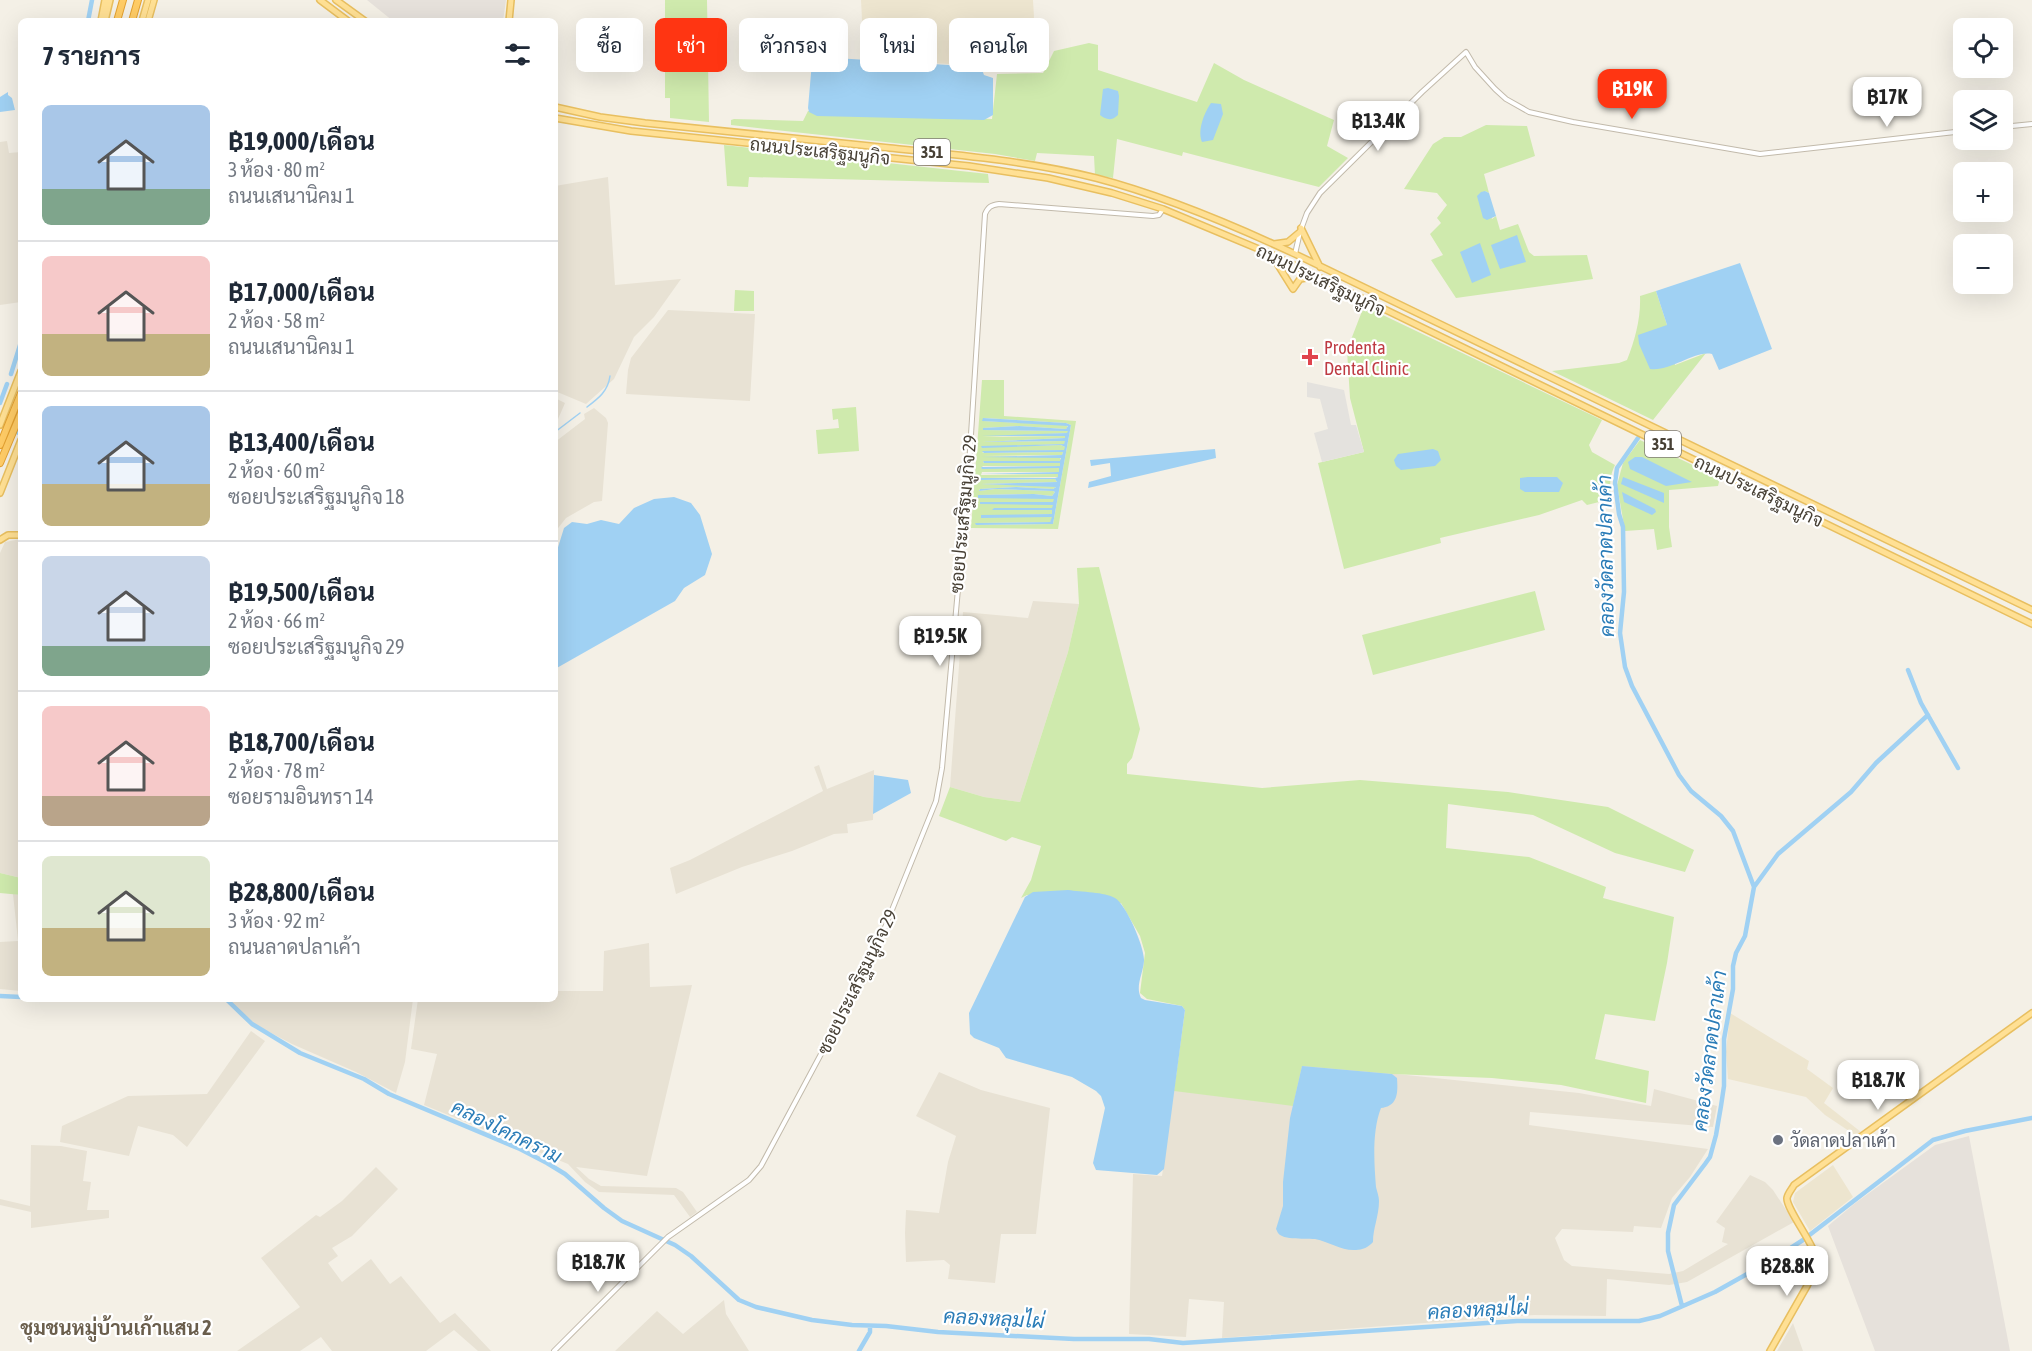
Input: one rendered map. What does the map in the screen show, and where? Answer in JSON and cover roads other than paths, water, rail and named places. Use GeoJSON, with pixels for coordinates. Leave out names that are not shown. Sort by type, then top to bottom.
{"type":"FeatureCollection","features":[{"type":"Feature","properties":{"kind":"highway"},"geometry":{"type":"LineString","coordinates":[[118,18],[123,0]]}},
{"type":"Feature","properties":{"kind":"highway"},"geometry":{"type":"LineString","coordinates":[[133,18],[138,0]]}},
{"type":"Feature","properties":{"kind":"highway"},"geometry":{"type":"LineString","coordinates":[[0,445],[18,400]]}},
{"type":"Feature","properties":{"kind":"highway"},"geometry":{"type":"LineString","coordinates":[[0,464],[18,419]]}},
{"type":"Feature","properties":{"kind":"main road"},"geometry":{"type":"LineString","coordinates":[[103,18],[105,0]]}},
{"type":"Feature","properties":{"kind":"main road"},"geometry":{"type":"LineString","coordinates":[[104,18],[110,0]]}},
{"type":"Feature","properties":{"kind":"main road"},"geometry":{"type":"LineString","coordinates":[[143,18],[148,0]]}},
{"type":"Feature","properties":{"kind":"main road"},"geometry":{"type":"LineString","coordinates":[[149,18],[154,0]]}},
{"type":"Feature","properties":{"kind":"main road"},"geometry":{"type":"LineString","coordinates":[[320,0],[344,18]]}},
{"type":"Feature","properties":{"kind":"main road"},"geometry":{"type":"LineString","coordinates":[[336,0],[361,18]]}},
{"type":"Feature","properties":{"kind":"main road"},"geometry":{"type":"LineString","coordinates":[[509,18],[512,0]]}},
{"type":"Feature","properties":{"kind":"main road","name":"ถนนประเสริฐมนูกิจ"},"geometry":{"type":"LineString","coordinates":[[558,108],[600,117],[645,123],[1032,164],[1144,192],[1212,217],[1295,254],[2032,610]]}},
{"type":"Feature","properties":{"kind":"main road","name":"ถนนประเสริฐมนูกิจ"},"geometry":{"type":"LineString","coordinates":[[558,119],[632,131],[1017,172],[1112,193],[1163,209],[1273,255],[1314,277],[2032,624]]}},
{"type":"Feature","properties":{"kind":"main road"},"geometry":{"type":"LineString","coordinates":[[1272,244],[1288,242],[1300,230],[1320,267]]}},
{"type":"Feature","properties":{"kind":"main road"},"geometry":{"type":"LineString","coordinates":[[1293,266],[1295,254]]}},
{"type":"Feature","properties":{"kind":"main road"},"geometry":{"type":"LineString","coordinates":[[1273,255],[1293,290],[1300,279],[1314,277]]}},
{"type":"Feature","properties":{"kind":"main road"},"geometry":{"type":"LineString","coordinates":[[1,423],[18,379]]}},
{"type":"Feature","properties":{"kind":"main road"},"geometry":{"type":"LineString","coordinates":[[0,493],[18,448]]}},
{"type":"Feature","properties":{"kind":"main road"},"geometry":{"type":"LineString","coordinates":[[0,486],[6,479]]}},
{"type":"Feature","properties":{"kind":"main road"},"geometry":{"type":"LineString","coordinates":[[0,540],[8,535],[18,535]]}},
{"type":"Feature","properties":{"kind":"main road"},"geometry":{"type":"LineString","coordinates":[[1770,1351],[1817,1264],[1816,1253],[1787,1200],[1794,1185],[2032,1013]]}},
{"type":"Feature","properties":{"kind":"street"},"geometry":{"type":"LineString","coordinates":[[1295,254],[1300,230],[1310,206],[1323,189],[1466,52],[1475,67],[1495,89],[1506,99],[1529,111],[1573,122],[1760,154],[1953,132]]}},
{"type":"Feature","properties":{"kind":"street"},"geometry":{"type":"LineString","coordinates":[[2013,126],[2032,124]]}},
{"type":"Feature","properties":{"kind":"street","name":"ซอยประเสริฐมนูกิจ 29"},"geometry":{"type":"LineString","coordinates":[[554,1351],[610,1298],[668,1237],[749,1180],[770,1152],[873,957],[936,801],[942,768],[969,466],[979,295],[987,209],[999,204],[1153,216],[1159,214],[1163,209]]}},
{"type":"Feature","properties":{"kind":"water"},"geometry":{"type":"Polygon","coordinates":[[[848,59],[860,60],[860,72],[937,72],[937,64],[949,65],[949,72],[983,72],[984,75],[993,78],[993,115],[984,120],[817,116],[809,112],[811,72],[848,72],[848,59]]]}},
{"type":"Feature","properties":{"kind":"water"},"geometry":{"type":"Polygon","coordinates":[[[1103,89],[1118,91],[1119,96],[1118,115],[1109,119],[1100,115],[1103,89]]]}},
{"type":"Feature","properties":{"kind":"water"},"geometry":{"type":"Polygon","coordinates":[[[8,92],[15,110],[0,112],[0,97],[8,92]]]}},
{"type":"Feature","properties":{"kind":"water"},"geometry":{"type":"Polygon","coordinates":[[[1211,103],[1221,104],[1223,114],[1213,140],[1202,142],[1200,133],[1202,122],[1211,103]]]}},
{"type":"Feature","properties":{"kind":"water"},"geometry":{"type":"Polygon","coordinates":[[[1485,191],[1489,193],[1496,216],[1487,220],[1483,218],[1477,196],[1485,191]]]}},
{"type":"Feature","properties":{"kind":"water"},"geometry":{"type":"Polygon","coordinates":[[[1517,235],[1526,262],[1500,269],[1491,245],[1517,235]]]}},
{"type":"Feature","properties":{"kind":"water"},"geometry":{"type":"Polygon","coordinates":[[[1480,243],[1491,275],[1472,283],[1460,252],[1480,243]]]}},
{"type":"Feature","properties":{"kind":"water"},"geometry":{"type":"Polygon","coordinates":[[[1740,263],[1772,349],[1719,370],[1712,354],[1698,355],[1666,367],[1650,369],[1639,344],[1638,335],[1667,325],[1656,291],[1740,263]]]}},
{"type":"Feature","properties":{"kind":"water"},"geometry":{"type":"Polygon","coordinates":[[[983,418],[1071,425],[1053,524],[976,525],[975,523],[1050,522],[1052,517],[981,518],[981,515],[1052,514],[1052,510],[992,510],[994,508],[1052,508],[1053,505],[980,504],[980,502],[1053,502],[1054,499],[978,498],[978,495],[1052,496],[1055,492],[995,489],[979,491],[980,489],[1016,487],[1053,489],[1056,487],[981,484],[1057,482],[1055,479],[979,480],[979,478],[1055,478],[1058,474],[980,474],[1059,472],[1059,468],[982,469],[981,467],[1060,466],[1060,463],[984,463],[983,461],[1060,461],[1061,458],[981,457],[1062,455],[1063,452],[984,453],[982,451],[1064,450],[1065,447],[1061,445],[982,448],[981,446],[1064,444],[1065,441],[982,442],[1065,438],[1065,436],[981,436],[1067,433],[1068,431],[983,430],[983,428],[1019,426],[1066,429],[1068,426],[982,421],[983,418]]]}},
{"type":"Feature","properties":{"kind":"water"},"geometry":{"type":"Polygon","coordinates":[[[1215,449],[1216,458],[1088,488],[1089,482],[1111,476],[1110,463],[1091,466],[1090,460],[1215,449]]]}},
{"type":"Feature","properties":{"kind":"water"},"geometry":{"type":"Polygon","coordinates":[[[1433,449],[1438,451],[1441,460],[1435,466],[1401,470],[1396,466],[1394,460],[1398,454],[1433,449]]]}},
{"type":"Feature","properties":{"kind":"water"},"geometry":{"type":"Polygon","coordinates":[[[1635,457],[1642,457],[1692,482],[1666,486],[1630,469],[1628,462],[1635,457]]]}},
{"type":"Feature","properties":{"kind":"water"},"geometry":{"type":"Polygon","coordinates":[[[1557,477],[1563,483],[1559,492],[1525,492],[1520,489],[1520,478],[1557,477]]]}},
{"type":"Feature","properties":{"kind":"water"},"geometry":{"type":"Polygon","coordinates":[[[1623,477],[1664,493],[1664,503],[1621,484],[1623,477]]]}},
{"type":"Feature","properties":{"kind":"water"},"geometry":{"type":"Polygon","coordinates":[[[1622,492],[1655,509],[1656,512],[1652,515],[1624,502],[1622,492]]]}},
{"type":"Feature","properties":{"kind":"water"},"geometry":{"type":"Polygon","coordinates":[[[674,497],[691,503],[700,515],[712,554],[705,575],[684,588],[675,601],[558,667],[558,547],[564,528],[572,522],[587,524],[601,520],[619,524],[634,508],[654,499],[674,497]]]}},
{"type":"Feature","properties":{"kind":"water"},"geometry":{"type":"Polygon","coordinates":[[[874,775],[908,780],[911,793],[873,814],[874,775]]]}},
{"type":"Feature","properties":{"kind":"water"},"geometry":{"type":"Polygon","coordinates":[[[1068,890],[1105,894],[1119,902],[1134,927],[1143,955],[1144,961],[1139,984],[1141,998],[1182,1006],[1185,1010],[1164,1169],[1157,1175],[1096,1170],[1093,1163],[1105,1108],[1101,1096],[1072,1077],[1006,1058],[999,1048],[974,1038],[970,1034],[969,1013],[1025,897],[1033,892],[1068,890]]]}},
{"type":"Feature","properties":{"kind":"water"},"geometry":{"type":"Polygon","coordinates":[[[1302,1066],[1392,1074],[1397,1078],[1396,1098],[1391,1105],[1381,1108],[1376,1127],[1374,1157],[1379,1206],[1373,1242],[1363,1249],[1351,1250],[1315,1239],[1286,1237],[1279,1234],[1276,1229],[1283,1206],[1283,1182],[1290,1118],[1302,1066]]]}},
{"type":"Feature","properties":{"kind":"waterway"},"geometry":{"type":"LineString","coordinates":[[89,18],[92,0]]}},
{"type":"Feature","properties":{"kind":"waterway"},"geometry":{"type":"LineString","coordinates":[[11,374],[18,352]]}},
{"type":"Feature","properties":{"kind":"waterway"},"geometry":{"type":"LineString","coordinates":[[587,407],[602,394],[610,376]]}},
{"type":"Feature","properties":{"kind":"waterway"},"geometry":{"type":"LineString","coordinates":[[0,403],[7,384]]}},
{"type":"Feature","properties":{"kind":"waterway"},"geometry":{"type":"LineString","coordinates":[[558,430],[580,413]]}},
{"type":"Feature","properties":{"kind":"waterway"},"geometry":{"type":"LineString","coordinates":[[4,426],[18,433]]}},
{"type":"Feature","properties":{"kind":"waterway","name":"คลองวัดลาดปลาเค้า"},"geometry":{"type":"LineString","coordinates":[[1638,438],[1617,468],[1615,483],[1623,527],[1624,592],[1620,633],[1625,667],[1632,686],[1679,775],[1691,791],[1721,816],[1733,831],[1754,887],[1745,936],[1736,953],[1733,966],[1733,989],[1724,1039],[1724,1086],[1716,1135],[1710,1157],[1674,1205],[1668,1233],[1668,1251],[1682,1306]]}},
{"type":"Feature","properties":{"kind":"waterway"},"geometry":{"type":"LineString","coordinates":[[1908,670],[1921,703],[1958,768]]}},
{"type":"Feature","properties":{"kind":"waterway"},"geometry":{"type":"LineString","coordinates":[[1754,887],[1778,854],[1851,792],[1876,763],[1928,715]]}},
{"type":"Feature","properties":{"kind":"waterway","name":"คลองโคกคราม"},"geometry":{"type":"LineString","coordinates":[[0,996],[18,997]]}},
{"type":"Feature","properties":{"kind":"waterway","name":"คลองหลุมไผ่"},"geometry":{"type":"LineString","coordinates":[[229,1002],[252,1024],[300,1053],[364,1079],[389,1094],[520,1149],[547,1163],[565,1174],[622,1221],[675,1245],[691,1256],[739,1300],[756,1307],[812,1320],[938,1332],[1074,1339],[1149,1339],[1183,1343],[1517,1321],[1639,1321],[1660,1316],[1715,1292],[1772,1260],[1803,1240],[1933,1140],[1965,1131],[2032,1118]]}},
{"type":"Feature","properties":{"kind":"waterway"},"geometry":{"type":"LineString","coordinates":[[859,1351],[870,1332],[870,1326]]}},
{"type":"Feature","properties":{"kind":"place","name":"Prodenta Dental Clinic"},"geometry":{"type":"Point","coordinates":[1310,357]}},
{"type":"Feature","properties":{"kind":"place","name":"วัดลาดปลาเค้า"},"geometry":{"type":"Point","coordinates":[1778,1140]}},
{"type":"Feature","properties":{"kind":"district","name":"ชุมชนหมู่บ้านเก้าแสน 2"},"geometry":{"type":"Point","coordinates":[116,1327]}}]}
